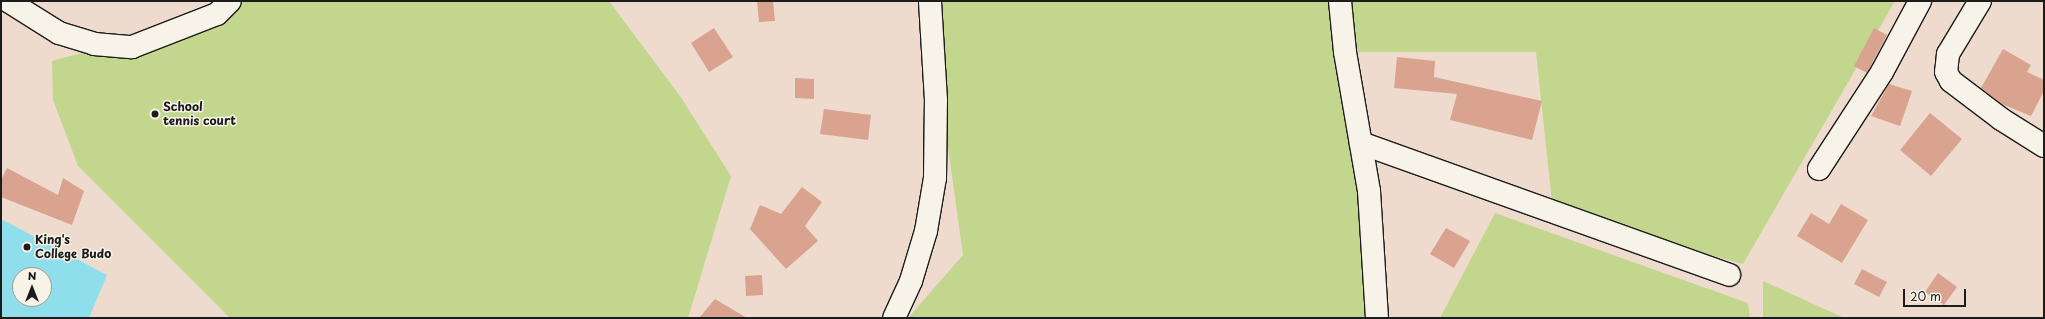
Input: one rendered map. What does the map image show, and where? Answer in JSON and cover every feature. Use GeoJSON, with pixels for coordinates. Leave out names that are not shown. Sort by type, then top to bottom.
{"type":"FeatureCollection","features":[{"type":"Feature","properties":{"kind":"street"},"geometry":{"type":"LineString","coordinates":[[8,1],[59,34],[94,44],[132,47],[217,14],[230,1]]}},
{"type":"Feature","properties":{"kind":"street"},"geometry":{"type":"LineString","coordinates":[[894,318],[911,281],[926,231],[934,178],[936,100],[930,1]]}},
{"type":"Feature","properties":{"kind":"street"},"geometry":{"type":"LineString","coordinates":[[1340,1],[1369,191],[1377,318]]}},
{"type":"Feature","properties":{"kind":"street"},"geometry":{"type":"LineString","coordinates":[[1819,169],[1882,72],[1920,1]]}},
{"type":"Feature","properties":{"kind":"street"},"geometry":{"type":"LineString","coordinates":[[1980,1],[1948,54],[1946,72],[1951,81],[2001,119],[2044,146]]}},
{"type":"Feature","properties":{"kind":"street"},"geometry":{"type":"LineString","coordinates":[[1361,143],[1729,276]]}},
{"type":"Feature","properties":{"kind":"green space"},"geometry":{"type":"Polygon","coordinates":[[[230,1],[609,1],[680,96],[731,176],[688,318],[230,318],[78,166],[53,100],[52,61],[103,47],[230,1]]]}},
{"type":"Feature","properties":{"kind":"green space"},"geometry":{"type":"Polygon","coordinates":[[[936,1],[1335,1],[1375,318],[908,318],[963,255],[932,32],[936,1]]]}},
{"type":"Feature","properties":{"kind":"green space"},"geometry":{"type":"Polygon","coordinates":[[[1343,1],[1895,1],[1743,264],[1553,212],[1536,52],[1345,52],[1343,1]]]}},
{"type":"Feature","properties":{"kind":"green space"},"geometry":{"type":"Polygon","coordinates":[[[1495,213],[1748,303],[1750,318],[1440,318],[1495,213]]]}},
{"type":"Feature","properties":{"kind":"green space"},"geometry":{"type":"Polygon","coordinates":[[[1763,281],[1844,318],[1763,318],[1763,281]]]}},
{"type":"Feature","properties":{"kind":"water","name":"King's College Budo"},"geometry":{"type":"Polygon","coordinates":[[[1,219],[107,275],[89,318],[1,318],[1,219]]]}},
{"type":"Feature","properties":{"kind":"building"},"geometry":{"type":"Polygon","coordinates":[[[757,1],[773,1],[775,21],[759,22],[757,1]]]}},
{"type":"Feature","properties":{"kind":"building"},"geometry":{"type":"Polygon","coordinates":[[[714,28],[733,57],[709,72],[691,43],[714,28]]]}},
{"type":"Feature","properties":{"kind":"building"},"geometry":{"type":"Polygon","coordinates":[[[1874,28],[1887,35],[1867,73],[1854,66],[1874,28]]]}},
{"type":"Feature","properties":{"kind":"building"},"geometry":{"type":"Polygon","coordinates":[[[2003,49],[2031,65],[2027,72],[2044,80],[2044,91],[2031,116],[2002,104],[1981,88],[2003,49]]]}},
{"type":"Feature","properties":{"kind":"building"},"geometry":{"type":"Polygon","coordinates":[[[1397,57],[1435,61],[1434,77],[1542,101],[1532,140],[1450,120],[1457,94],[1394,88],[1397,57]]]}},
{"type":"Feature","properties":{"kind":"building"},"geometry":{"type":"Polygon","coordinates":[[[795,78],[814,79],[814,99],[795,98],[795,78]]]}},
{"type":"Feature","properties":{"kind":"building"},"geometry":{"type":"Polygon","coordinates":[[[1889,84],[1912,91],[1900,126],[1871,116],[1889,84]]]}},
{"type":"Feature","properties":{"kind":"building"},"geometry":{"type":"Polygon","coordinates":[[[824,109],[871,115],[868,140],[820,134],[824,109]]]}},
{"type":"Feature","properties":{"kind":"building"},"geometry":{"type":"Polygon","coordinates":[[[1930,113],[1962,139],[1931,176],[1900,150],[1930,113]]]}},
{"type":"Feature","properties":{"kind":"building"},"geometry":{"type":"Polygon","coordinates":[[[7,168],[58,195],[63,178],[84,191],[72,225],[1,197],[1,180],[7,168]]]}},
{"type":"Feature","properties":{"kind":"building"},"geometry":{"type":"Polygon","coordinates":[[[802,187],[822,202],[805,226],[818,241],[786,269],[750,229],[760,205],[781,214],[802,187]]]}},
{"type":"Feature","properties":{"kind":"building"},"geometry":{"type":"Polygon","coordinates":[[[1841,204],[1868,220],[1842,263],[1797,236],[1811,213],[1829,224],[1841,204]]]}},
{"type":"Feature","properties":{"kind":"building"},"geometry":{"type":"Polygon","coordinates":[[[1446,228],[1470,241],[1454,268],[1430,254],[1446,228]]]}},
{"type":"Feature","properties":{"kind":"building"},"geometry":{"type":"Polygon","coordinates":[[[1862,269],[1887,282],[1879,297],[1854,284],[1862,269]]]}},
{"type":"Feature","properties":{"kind":"building"},"geometry":{"type":"Polygon","coordinates":[[[1938,273],[1957,287],[1944,305],[1925,292],[1938,273]]]}},
{"type":"Feature","properties":{"kind":"building"},"geometry":{"type":"Polygon","coordinates":[[[762,275],[763,295],[746,296],[745,276],[762,275]]]}},
{"type":"Feature","properties":{"kind":"building"},"geometry":{"type":"Polygon","coordinates":[[[715,299],[747,318],[699,318],[715,299]]]}},
{"type":"Feature","properties":{"kind":"place","name":"School tennis court"},"geometry":{"type":"Point","coordinates":[155,114]}},
{"type":"Feature","properties":{"kind":"place","name":"King's College Budo"},"geometry":{"type":"Point","coordinates":[27,247]}}]}
